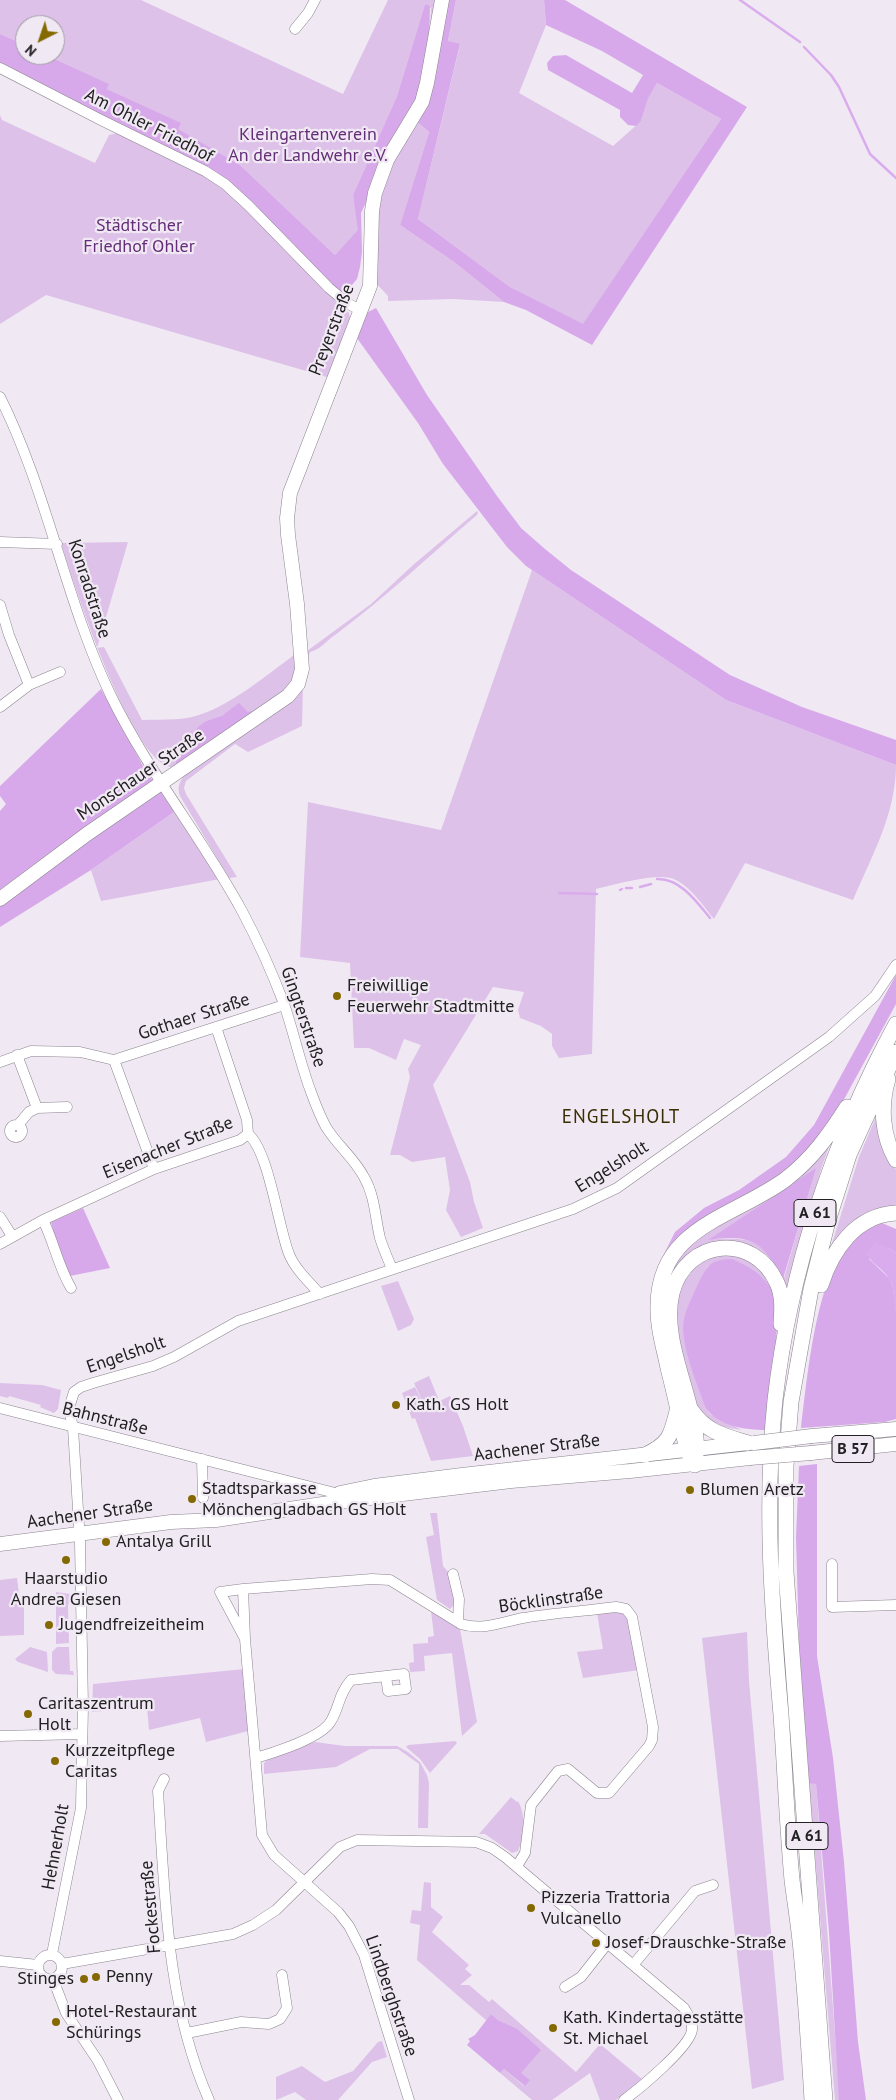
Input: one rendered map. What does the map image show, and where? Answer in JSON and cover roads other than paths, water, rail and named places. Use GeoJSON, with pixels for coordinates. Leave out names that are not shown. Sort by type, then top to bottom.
{"type":"FeatureCollection","features":[{"type":"Feature","properties":{"kind":"highway","name":"A 61"},"geometry":{"type":"LineString","coordinates":[[812,2100],[801,1952],[792,1880],[774,1641],[770,1548],[770,1487],[775,1401],[791,1311],[813,1222],[842,1137],[874,1064],[896,1024]]}},
{"type":"Feature","properties":{"kind":"highway","name":"A 61"},"geometry":{"type":"LineString","coordinates":[[825,2100],[786,1572],[786,1466],[791,1402],[811,1290],[828,1222],[842,1175],[870,1106],[896,1054]]}},
{"type":"Feature","properties":{"kind":"highway"},"geometry":{"type":"LineString","coordinates":[[896,1054],[887,1084],[883,1121],[886,1137],[896,1160]]}},
{"type":"Feature","properties":{"kind":"highway"},"geometry":{"type":"LineString","coordinates":[[751,1443],[717,1433],[705,1426],[683,1404],[658,1321],[659,1286],[666,1266],[681,1244],[697,1230],[774,1187],[809,1159],[838,1121],[874,1064]]}},
{"type":"Feature","properties":{"kind":"highway"},"geometry":{"type":"LineString","coordinates":[[800,1351],[823,1277],[838,1248],[851,1232],[864,1223],[879,1216],[896,1213]]}},
{"type":"Feature","properties":{"kind":"highway"},"geometry":{"type":"LineString","coordinates":[[695,1465],[683,1404],[670,1316],[675,1284],[684,1269],[698,1256],[713,1249],[730,1248],[745,1251],[761,1262],[773,1274],[779,1288],[782,1305],[780,1370]]}},
{"type":"Feature","properties":{"kind":"highway"},"geometry":{"type":"LineString","coordinates":[[645,1455],[663,1446],[667,1441],[683,1404]]}},
{"type":"Feature","properties":{"kind":"main road","name":"Preyerstraße"},"geometry":{"type":"LineString","coordinates":[[300,680],[301,653],[288,535],[288,506],[296,476],[370,286],[371,231],[375,193],[386,160],[422,102],[429,75],[442,0]]}},
{"type":"Feature","properties":{"kind":"main road","name":"Monschauer Straße"},"geometry":{"type":"LineString","coordinates":[[0,899],[87,834],[288,696],[300,680]]}},
{"type":"Feature","properties":{"kind":"main road","name":"Aachener Straße"},"geometry":{"type":"LineString","coordinates":[[185,1520],[203,1515],[275,1506],[374,1486],[812,1436],[896,1429]]}},
{"type":"Feature","properties":{"kind":"main road","name":"Aachener Straße"},"geometry":{"type":"LineString","coordinates":[[0,1544],[185,1520],[216,1520],[363,1499],[511,1481],[695,1465],[896,1444]]}},
{"type":"Feature","properties":{"kind":"street"},"geometry":{"type":"LineString","coordinates":[[295,29],[308,13],[315,0]]}},
{"type":"Feature","properties":{"kind":"street","name":"Am Ohler Friedhof"},"geometry":{"type":"LineString","coordinates":[[0,68],[205,171],[225,184],[329,288],[347,303],[360,310]]}},
{"type":"Feature","properties":{"kind":"street","name":"Konradstraße"},"geometry":{"type":"LineString","coordinates":[[0,397],[36,480],[89,646],[112,697],[162,784]]}},
{"type":"Feature","properties":{"kind":"street"},"geometry":{"type":"LineString","coordinates":[[0,542],[57,544]]}},
{"type":"Feature","properties":{"kind":"street"},"geometry":{"type":"LineString","coordinates":[[0,605],[5,635],[29,685]]}},
{"type":"Feature","properties":{"kind":"street"},"geometry":{"type":"LineString","coordinates":[[0,707],[29,685],[60,672]]}},
{"type":"Feature","properties":{"kind":"street","name":"Gingterstraße"},"geometry":{"type":"LineString","coordinates":[[162,784],[204,846],[242,911],[262,950],[284,1005],[310,1091],[327,1128],[355,1162],[365,1178],[374,1203],[380,1237],[392,1270]]}},
{"type":"Feature","properties":{"kind":"street","name":"Engelsholt"},"geometry":{"type":"LineString","coordinates":[[80,1534],[70,1408],[74,1392],[81,1387],[153,1366],[238,1321],[573,1210],[617,1188],[829,1037],[875,996],[896,966]]}},
{"type":"Feature","properties":{"kind":"street","name":"Gothaer Straße"},"geometry":{"type":"LineString","coordinates":[[114,1060],[284,1005]]}},
{"type":"Feature","properties":{"kind":"street","name":"Eisenacher Straße"},"geometry":{"type":"LineString","coordinates":[[0,1244],[43,1220],[154,1169],[240,1140],[248,1134],[246,1120],[216,1026]]}},
{"type":"Feature","properties":{"kind":"street"},"geometry":{"type":"LineString","coordinates":[[0,1062],[31,1051],[80,1052],[114,1060],[154,1169]]}},
{"type":"Feature","properties":{"kind":"street"},"geometry":{"type":"LineString","coordinates":[[17,1055],[37,1108]]}},
{"type":"Feature","properties":{"kind":"street"},"geometry":{"type":"LineString","coordinates":[[18,1125],[29,1112],[37,1108],[67,1107]]}},
{"type":"Feature","properties":{"kind":"street"},"geometry":{"type":"LineString","coordinates":[[248,1134],[255,1140],[279,1215],[289,1254],[298,1269],[320,1294]]}},
{"type":"Feature","properties":{"kind":"street"},"geometry":{"type":"LineString","coordinates":[[0,1217],[12,1236]]}},
{"type":"Feature","properties":{"kind":"street"},"geometry":{"type":"LineString","coordinates":[[43,1220],[51,1235],[62,1273],[71,1288]]}},
{"type":"Feature","properties":{"kind":"street","name":"Bahnstraße"},"geometry":{"type":"LineString","coordinates":[[0,1408],[336,1494],[363,1499]]}},
{"type":"Feature","properties":{"kind":"street"},"geometry":{"type":"LineString","coordinates":[[202,1459],[204,1498]]}},
{"type":"Feature","properties":{"kind":"street","name":"Bahnstraße"},"geometry":{"type":"LineString","coordinates":[[314,1487],[374,1486]]}},
{"type":"Feature","properties":{"kind":"street","name":"Hehnerholt"},"geometry":{"type":"LineString","coordinates":[[52,1954],[80,1816],[82,1683],[80,1534]]}},
{"type":"Feature","properties":{"kind":"street"},"geometry":{"type":"LineString","coordinates":[[832,1564],[832,1607],[896,1605]]}},
{"type":"Feature","properties":{"kind":"street"},"geometry":{"type":"LineString","coordinates":[[453,1574],[459,1599],[458,1622]]}},
{"type":"Feature","properties":{"kind":"street","name":"Böcklinstraße"},"geometry":{"type":"LineString","coordinates":[[243,1589],[372,1579],[390,1580],[458,1622],[470,1627],[483,1627],[523,1618],[616,1607],[626,1609],[632,1617],[652,1727],[652,1740],[609,1793],[596,1793],[568,1769],[558,1771],[531,1805],[525,1853],[517,1866]]}},
{"type":"Feature","properties":{"kind":"street","name":"Lindberghstraße"},"geometry":{"type":"LineString","coordinates":[[245,1639],[220,1592],[243,1589],[245,1639],[262,1835],[274,1855],[338,1912],[350,1926],[364,1955],[409,2100]]}},
{"type":"Feature","properties":{"kind":"street"},"geometry":{"type":"LineString","coordinates":[[256,1758],[319,1733],[331,1722],[342,1690],[351,1680],[386,1676]]}},
{"type":"Feature","properties":{"kind":"street"},"geometry":{"type":"LineString","coordinates":[[0,1736],[82,1734]]}},
{"type":"Feature","properties":{"kind":"street","name":"Fockestraße"},"geometry":{"type":"LineString","coordinates":[[164,1779],[158,1791],[169,1946],[187,2033],[198,2074],[209,2100]]}},
{"type":"Feature","properties":{"kind":"street"},"geometry":{"type":"LineString","coordinates":[[62,1964],[233,1934],[253,1925],[276,1910],[340,1847],[357,1840],[476,1842],[492,1848],[517,1866],[684,2008],[692,2023],[692,2031],[689,2038],[648,2082],[624,2100]]}},
{"type":"Feature","properties":{"kind":"street"},"geometry":{"type":"LineString","coordinates":[[632,1965],[696,1891],[713,1885]]}},
{"type":"Feature","properties":{"kind":"street"},"geometry":{"type":"LineString","coordinates":[[565,1987],[581,1976],[607,1944]]}},
{"type":"Feature","properties":{"kind":"street"},"geometry":{"type":"LineString","coordinates":[[52,1954],[57,1956],[62,1964],[61,1973],[53,1979],[42,1976],[38,1965],[43,1956],[52,1954]]}},
{"type":"Feature","properties":{"kind":"street"},"geometry":{"type":"LineString","coordinates":[[0,1961],[38,1965]]}},
{"type":"Feature","properties":{"kind":"street"},"geometry":{"type":"LineString","coordinates":[[187,2033],[240,2022],[269,2024],[280,2019],[286,2008],[282,1975]]}},
{"type":"Feature","properties":{"kind":"street"},"geometry":{"type":"LineString","coordinates":[[53,1979],[66,2013],[98,2061],[118,2100]]}},
{"type":"Feature","properties":{"kind":"waterway"},"geometry":{"type":"LineString","coordinates":[[740,0],[800,42]]}},
{"type":"Feature","properties":{"kind":"waterway"},"geometry":{"type":"LineString","coordinates":[[804,47],[831,75],[839,87],[870,154],[896,178]]}},
{"type":"Feature","properties":{"kind":"waterway"},"geometry":{"type":"LineString","coordinates":[[657,879],[673,882],[687,892],[710,918]]}},
{"type":"Feature","properties":{"kind":"waterway"},"geometry":{"type":"LineString","coordinates":[[640,887],[651,884]]}},
{"type":"Feature","properties":{"kind":"waterway"},"geometry":{"type":"LineString","coordinates":[[626,888],[632,888]]}},
{"type":"Feature","properties":{"kind":"waterway"},"geometry":{"type":"LineString","coordinates":[[559,893],[597,894]]}},
{"type":"Feature","properties":{"kind":"place","name":"Freiwillige Feuerwehr Stadtmitte"},"geometry":{"type":"Point","coordinates":[337,996]}},
{"type":"Feature","properties":{"kind":"place","name":"Kath. GS Holt"},"geometry":{"type":"Point","coordinates":[396,1405]}},
{"type":"Feature","properties":{"kind":"place","name":"Blumen Aretz"},"geometry":{"type":"Point","coordinates":[690,1490]}},
{"type":"Feature","properties":{"kind":"place","name":"Stadtsparkasse Mönchengladbach GS Holt"},"geometry":{"type":"Point","coordinates":[192,1499]}},
{"type":"Feature","properties":{"kind":"place","name":"Antalya Grill"},"geometry":{"type":"Point","coordinates":[106,1542]}},
{"type":"Feature","properties":{"kind":"place","name":"Haarstudio Andrea Giesen"},"geometry":{"type":"Point","coordinates":[66,1560]}},
{"type":"Feature","properties":{"kind":"place","name":"Jugendfreizeitheim"},"geometry":{"type":"Point","coordinates":[49,1625]}},
{"type":"Feature","properties":{"kind":"place","name":"Caritaszentrum Holt"},"geometry":{"type":"Point","coordinates":[28,1714]}},
{"type":"Feature","properties":{"kind":"place","name":"Kurzzeitpflege Caritas"},"geometry":{"type":"Point","coordinates":[55,1761]}},
{"type":"Feature","properties":{"kind":"place","name":"Pizzeria Trattoria Vulcanello"},"geometry":{"type":"Point","coordinates":[531,1908]}},
{"type":"Feature","properties":{"kind":"place","name":"Josef-Drauschke-Straße"},"geometry":{"type":"Point","coordinates":[596,1943]}},
{"type":"Feature","properties":{"kind":"place","name":"Penny"},"geometry":{"type":"Point","coordinates":[96,1977]}},
{"type":"Feature","properties":{"kind":"place","name":"Stinges"},"geometry":{"type":"Point","coordinates":[84,1979]}},
{"type":"Feature","properties":{"kind":"place","name":"Hotel-Restaurant Schürings"},"geometry":{"type":"Point","coordinates":[56,2022]}},
{"type":"Feature","properties":{"kind":"place","name":"Kath. Kindertagesstätte St. Michael"},"geometry":{"type":"Point","coordinates":[553,2028]}},
{"type":"Feature","properties":{"kind":"district","name":"ENGELSHOLT"},"geometry":{"type":"Point","coordinates":[621,1118]}},
{"type":"Feature","properties":{"kind":"park label","name":"Kleingartenverein An der Landwehr e.V."},"geometry":{"type":"Point","coordinates":[308,145]}},
{"type":"Feature","properties":{"kind":"park label","name":"Städtischer Friedhof Ohler"},"geometry":{"type":"Point","coordinates":[139,236]}}]}
